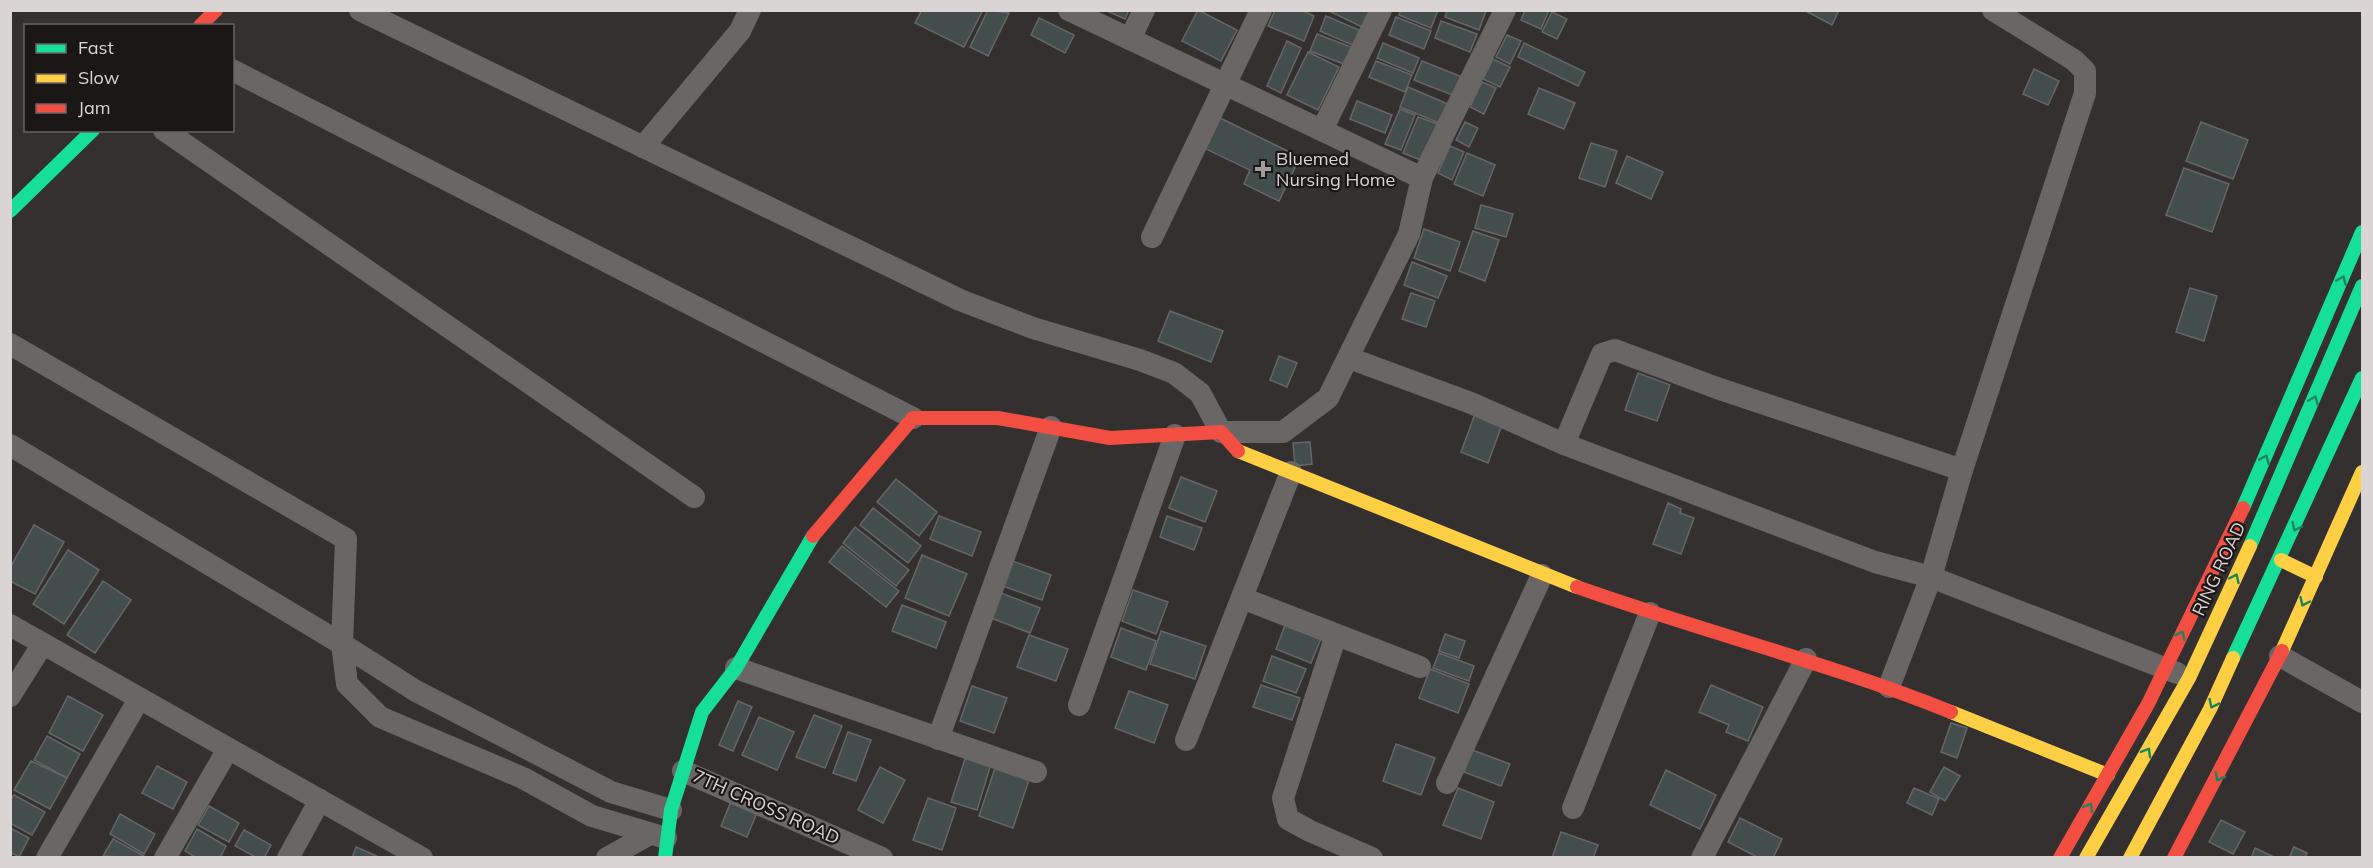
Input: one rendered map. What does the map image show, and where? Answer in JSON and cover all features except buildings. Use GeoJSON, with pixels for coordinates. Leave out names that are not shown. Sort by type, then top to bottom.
{"type":"FeatureCollection","features":[{"type":"Feature","properties":{"kind":"main road"},"geometry":{"type":"LineString","coordinates":[[202,24],[216,10]]}},
{"type":"Feature","properties":{"kind":"main road"},"geometry":{"type":"LineString","coordinates":[[10,211],[91,132]]}},
{"type":"Feature","properties":{"kind":"main road"},"geometry":{"type":"LineString","coordinates":[[2060,858],[2166,667],[2228,541],[2303,375],[2362,232]]}},
{"type":"Feature","properties":{"kind":"main road","name":"RING ROAD"},"geometry":{"type":"LineString","coordinates":[[2086,858],[2189,678],[2267,510],[2362,286]]}},
{"type":"Feature","properties":{"kind":"main road"},"geometry":{"type":"LineString","coordinates":[[2130,858],[2210,710],[2281,560],[2362,378]]}},
{"type":"Feature","properties":{"kind":"main road"},"geometry":{"type":"LineString","coordinates":[[660,843],[702,712],[736,668],[809,541],[913,418],[998,418],[1110,438],[1221,432],[1238,451],[1542,575],[1650,613],[1806,659],[1889,687],[2108,775]]}},
{"type":"Feature","properties":{"kind":"main road"},"geometry":{"type":"LineString","coordinates":[[2174,858],[2280,656],[2362,472]]}},
{"type":"Feature","properties":{"kind":"main road"},"geometry":{"type":"LineString","coordinates":[[2281,560],[2316,577]]}},
{"type":"Feature","properties":{"kind":"street"},"geometry":{"type":"LineString","coordinates":[[360,10],[960,300],[1034,328],[1140,360],[1174,373],[1200,393],[1221,432],[1283,432],[1328,398],[1409,234],[1422,178],[1505,10]]}},
{"type":"Feature","properties":{"kind":"street"},"geometry":{"type":"LineString","coordinates":[[644,147],[740,31],[750,10]]}},
{"type":"Feature","properties":{"kind":"street"},"geometry":{"type":"LineString","coordinates":[[1069,10],[1422,178]]}},
{"type":"Feature","properties":{"kind":"street"},"geometry":{"type":"LineString","coordinates":[[1130,39],[1144,10]]}},
{"type":"Feature","properties":{"kind":"street"},"geometry":{"type":"LineString","coordinates":[[1152,237],[1261,10]]}},
{"type":"Feature","properties":{"kind":"street"},"geometry":{"type":"LineString","coordinates":[[1322,130],[1381,10]]}},
{"type":"Feature","properties":{"kind":"street"},"geometry":{"type":"LineString","coordinates":[[1889,687],[1931,577],[1962,470],[2085,93],[2085,71],[2074,60],[1992,10]]}},
{"type":"Feature","properties":{"kind":"street"},"geometry":{"type":"LineString","coordinates":[[234,71],[913,418]]}},
{"type":"Feature","properties":{"kind":"street"},"geometry":{"type":"LineString","coordinates":[[167,132],[694,497]]}},
{"type":"Feature","properties":{"kind":"street"},"geometry":{"type":"LineString","coordinates":[[10,344],[346,539],[342,644],[346,684],[380,717],[524,778],[592,816],[660,843]]}},
{"type":"Feature","properties":{"kind":"street"},"geometry":{"type":"LineString","coordinates":[[1564,444],[1602,354],[1615,350],[1717,388],[1962,470]]}},
{"type":"Feature","properties":{"kind":"street"},"geometry":{"type":"LineString","coordinates":[[1349,358],[1471,403],[1564,444],[1875,562],[1931,577],[2166,667],[2189,678]]}},
{"type":"Feature","properties":{"kind":"street"},"geometry":{"type":"LineString","coordinates":[[938,739],[1051,427]]}},
{"type":"Feature","properties":{"kind":"street"},"geometry":{"type":"LineString","coordinates":[[1079,705],[1175,435]]}},
{"type":"Feature","properties":{"kind":"street"},"geometry":{"type":"LineString","coordinates":[[10,445],[342,644],[416,691],[611,792],[671,810]]}},
{"type":"Feature","properties":{"kind":"street"},"geometry":{"type":"LineString","coordinates":[[1186,740],[1291,472]]}},
{"type":"Feature","properties":{"kind":"street"},"geometry":{"type":"LineString","coordinates":[[1447,783],[1542,575]]}},
{"type":"Feature","properties":{"kind":"street"},"geometry":{"type":"LineString","coordinates":[[1242,598],[1420,667]]}},
{"type":"Feature","properties":{"kind":"street"},"geometry":{"type":"LineString","coordinates":[[1573,808],[1650,613]]}},
{"type":"Feature","properties":{"kind":"street"},"geometry":{"type":"LineString","coordinates":[[10,625],[416,856]]}},
{"type":"Feature","properties":{"kind":"street"},"geometry":{"type":"LineString","coordinates":[[1336,635],[1283,798],[1288,819],[1372,858]]}},
{"type":"Feature","properties":{"kind":"street"},"geometry":{"type":"LineString","coordinates":[[10,696],[42,645]]}},
{"type":"Feature","properties":{"kind":"street"},"geometry":{"type":"LineString","coordinates":[[2280,656],[2362,702]]}},
{"type":"Feature","properties":{"kind":"street"},"geometry":{"type":"LineString","coordinates":[[1702,858],[1806,659]]}},
{"type":"Feature","properties":{"kind":"street"},"geometry":{"type":"LineString","coordinates":[[736,668],[1036,772]]}},
{"type":"Feature","properties":{"kind":"street"},"geometry":{"type":"LineString","coordinates":[[47,858],[139,699]]}},
{"type":"Feature","properties":{"kind":"street"},"geometry":{"type":"LineString","coordinates":[[165,858],[228,749]]}},
{"type":"Feature","properties":{"kind":"street","name":"7TH CROSS ROAD"},"geometry":{"type":"LineString","coordinates":[[684,771],[882,858]]}},
{"type":"Feature","properties":{"kind":"street"},"geometry":{"type":"LineString","coordinates":[[288,858],[321,800]]}},
{"type":"Feature","properties":{"kind":"street"},"geometry":{"type":"LineString","coordinates":[[607,858],[660,843]]}},
{"type":"Feature","properties":{"kind":"traffic: fast"},"geometry":{"type":"LineString","coordinates":[[10,211],[91,132]]}},
{"type":"Feature","properties":{"kind":"traffic: fast"},"geometry":{"type":"LineString","coordinates":[[2243,508],[2362,232]]}},
{"type":"Feature","properties":{"kind":"traffic: fast"},"geometry":{"type":"LineString","coordinates":[[2250,546],[2362,286]]}},
{"type":"Feature","properties":{"kind":"traffic: fast"},"geometry":{"type":"LineString","coordinates":[[2233,658],[2362,378]]}},
{"type":"Feature","properties":{"kind":"traffic: fast"},"geometry":{"type":"LineString","coordinates":[[665,858],[671,810],[702,712],[736,668],[813,536]]}},
{"type":"Feature","properties":{"kind":"traffic: slow"},"geometry":{"type":"LineString","coordinates":[[1238,451],[1577,587]]}},
{"type":"Feature","properties":{"kind":"traffic: slow"},"geometry":{"type":"LineString","coordinates":[[2282,651],[2362,472]]}},
{"type":"Feature","properties":{"kind":"traffic: slow"},"geometry":{"type":"LineString","coordinates":[[2086,858],[2189,678],[2250,546]]}},
{"type":"Feature","properties":{"kind":"traffic: slow"},"geometry":{"type":"LineString","coordinates":[[2281,560],[2316,577]]}},
{"type":"Feature","properties":{"kind":"traffic: slow"},"geometry":{"type":"LineString","coordinates":[[2130,858],[2210,709],[2233,658]]}},
{"type":"Feature","properties":{"kind":"traffic: slow"},"geometry":{"type":"LineString","coordinates":[[1951,712],[2108,775]]}},
{"type":"Feature","properties":{"kind":"traffic: jam"},"geometry":{"type":"LineString","coordinates":[[202,24],[216,10]]}},
{"type":"Feature","properties":{"kind":"traffic: jam"},"geometry":{"type":"LineString","coordinates":[[813,536],[913,418],[998,418],[1110,438],[1221,432],[1238,451]]}},
{"type":"Feature","properties":{"kind":"traffic: jam"},"geometry":{"type":"LineString","coordinates":[[2060,858],[2148,704],[2243,508]]}},
{"type":"Feature","properties":{"kind":"traffic: jam"},"geometry":{"type":"LineString","coordinates":[[1577,587],[1859,678],[1951,712]]}},
{"type":"Feature","properties":{"kind":"traffic: jam"},"geometry":{"type":"LineString","coordinates":[[2174,858],[2282,651]]}},
{"type":"Feature","properties":{"kind":"place","name":"Bluemed Nursing Home"},"geometry":{"type":"Point","coordinates":[1263,169]}}]}
